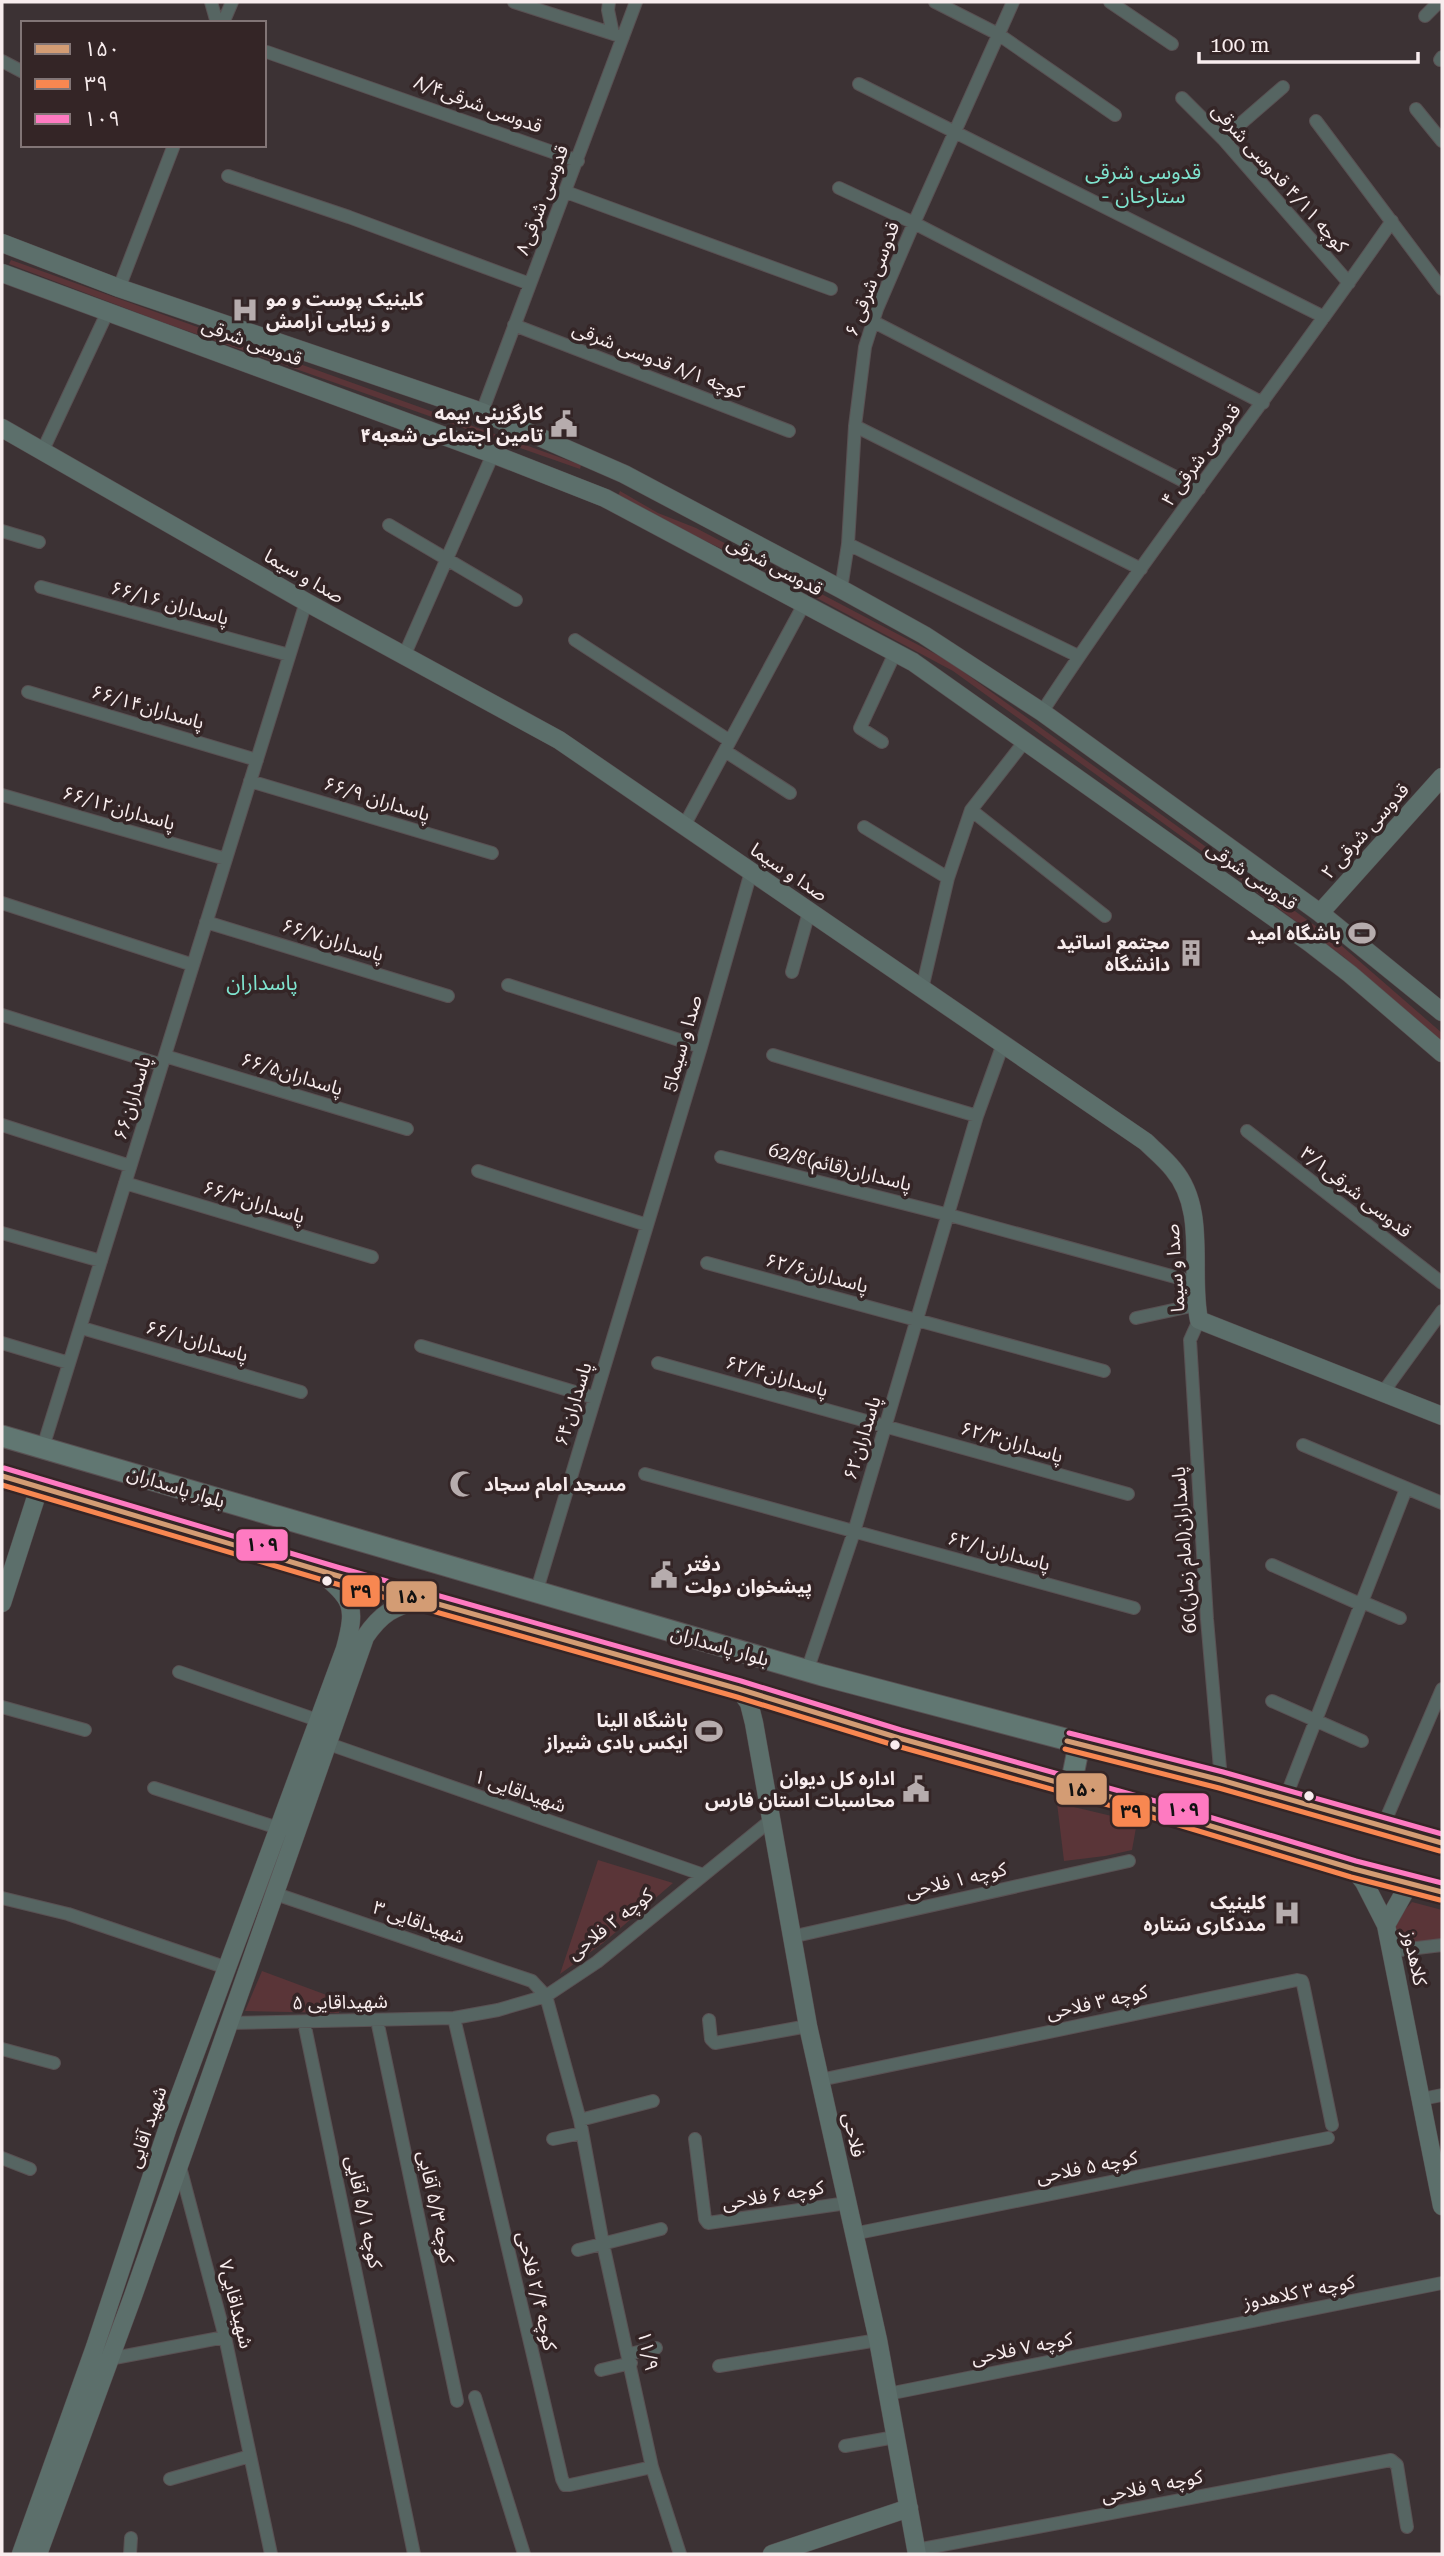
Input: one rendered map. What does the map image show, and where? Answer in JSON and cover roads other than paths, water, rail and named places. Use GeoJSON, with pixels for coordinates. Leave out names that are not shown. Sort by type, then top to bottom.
{"type":"FeatureCollection","features":[{"type":"Feature","properties":{"kind":"main road","name":"قدوسی شرقی"},"geometry":{"type":"LineString","coordinates":[[2,243],[119,288],[482,412],[602,463],[841,589],[924,635],[1042,712],[1320,913],[1442,1012]]}},
{"type":"Feature","properties":{"kind":"main road","name":"قدوسی شرقی"},"geometry":{"type":"LineString","coordinates":[[2,273],[590,492],[913,662],[1311,944],[1442,1053]]}},
{"type":"Feature","properties":{"kind":"main road","name":"صدا و سیما"},"geometry":{"type":"LineString","coordinates":[[2,428],[306,602],[559,740],[1146,1142],[1174,1170],[1192,1204],[1197,1312],[1442,1416]]}},
{"type":"Feature","properties":{"kind":"main road"},"geometry":{"type":"LineString","coordinates":[[590,492],[602,463]]}},
{"type":"Feature","properties":{"kind":"main road","name":"قدوسی شرقی ۲"},"geometry":{"type":"LineString","coordinates":[[1320,913],[1442,777]]}},
{"type":"Feature","properties":{"kind":"main road","name":"بلوار پاسداران"},"geometry":{"type":"LineString","coordinates":[[2,1436],[807,1671],[1079,1745],[1221,1780],[1442,1843]]}},
{"type":"Feature","properties":{"kind":"main road","name":"بلوار پاسداران"},"geometry":{"type":"LineString","coordinates":[[2,1476],[420,1599],[739,1689],[899,1738],[1442,1892]]}},
{"type":"Feature","properties":{"kind":"main road"},"geometry":{"type":"LineString","coordinates":[[2,1603],[5,1581],[39,1488]]}},
{"type":"Feature","properties":{"kind":"main road"},"geometry":{"type":"LineString","coordinates":[[315,1568],[346,1597],[352,1611],[352,1620]]}},
{"type":"Feature","properties":{"kind":"main road","name":"شهید آقایی"},"geometry":{"type":"LineString","coordinates":[[38,2554],[57,2477],[95,2347],[168,2127],[278,1828],[365,1637],[377,1619],[393,1608],[420,1599]]}},
{"type":"Feature","properties":{"kind":"main road"},"geometry":{"type":"LineString","coordinates":[[352,1620],[357,1616],[366,1616],[372,1628]]}},
{"type":"Feature","properties":{"kind":"main road","name":"شهید آقایی"},"geometry":{"type":"LineString","coordinates":[[20,2554],[109,2359],[179,2163],[326,1743],[325,1722],[352,1620]]}},
{"type":"Feature","properties":{"kind":"main road","name":"فلاحی"},"geometry":{"type":"LineString","coordinates":[[739,1689],[749,1703],[754,1723],[808,2026],[878,2340],[917,2552]]}},
{"type":"Feature","properties":{"kind":"main road"},"geometry":{"type":"LineString","coordinates":[[754,1723],[767,1708],[786,1704]]}},
{"type":"Feature","properties":{"kind":"main road"},"geometry":{"type":"LineString","coordinates":[[1071,1785],[1079,1745]]}},
{"type":"Feature","properties":{"kind":"main road","name":"کلاهدوز"},"geometry":{"type":"LineString","coordinates":[[1354,1869],[1364,1882],[1386,1925],[1442,2206]]}},
{"type":"Feature","properties":{"kind":"main road"},"geometry":{"type":"LineString","coordinates":[[1386,1925],[1409,1884]]}},
{"type":"Feature","properties":{"kind":"main road"},"geometry":{"type":"LineString","coordinates":[[772,2554],[909,2508]]}},
{"type":"Feature","properties":{"kind":"street"},"geometry":{"type":"LineString","coordinates":[[211,2],[216,21]]}},
{"type":"Feature","properties":{"kind":"street"},"geometry":{"type":"LineString","coordinates":[[224,21],[232,2]]}},
{"type":"Feature","properties":{"kind":"street"},"geometry":{"type":"LineString","coordinates":[[514,2],[618,36]]}},
{"type":"Feature","properties":{"kind":"street"},"geometry":{"type":"LineString","coordinates":[[609,2],[608,10],[618,36]]}},
{"type":"Feature","properties":{"kind":"street","name":"قدوسی شرقی۸"},"geometry":{"type":"LineString","coordinates":[[482,412],[579,160],[618,36],[636,2]]}},
{"type":"Feature","properties":{"kind":"street"},"geometry":{"type":"LineString","coordinates":[[935,2],[998,34],[1115,115]]}},
{"type":"Feature","properties":{"kind":"street","name":"قدوسی شرقی ۶"},"geometry":{"type":"LineString","coordinates":[[841,589],[848,544],[855,425],[865,347],[914,223],[1013,2]]}},
{"type":"Feature","properties":{"kind":"street"},"geometry":{"type":"LineString","coordinates":[[1110,2],[1172,44]]}},
{"type":"Feature","properties":{"kind":"street"},"geometry":{"type":"LineString","coordinates":[[1425,16],[1439,2]]}},
{"type":"Feature","properties":{"kind":"street","name":"قدوسی شرقی۸/۴"},"geometry":{"type":"LineString","coordinates":[[267,52],[579,160]]}},
{"type":"Feature","properties":{"kind":"street"},"geometry":{"type":"LineString","coordinates":[[2,61],[21,71]]}},
{"type":"Feature","properties":{"kind":"street"},"geometry":{"type":"LineString","coordinates":[[859,84],[1324,317]]}},
{"type":"Feature","properties":{"kind":"street"},"geometry":{"type":"LineString","coordinates":[[1223,139],[1283,87]]}},
{"type":"Feature","properties":{"kind":"street","name":"کوچه ۴/۱۱ قدوسی شرقی"},"geometry":{"type":"LineString","coordinates":[[1182,98],[1223,139],[1349,283]]}},
{"type":"Feature","properties":{"kind":"street"},"geometry":{"type":"LineString","coordinates":[[1416,109],[1442,141]]}},
{"type":"Feature","properties":{"kind":"street"},"geometry":{"type":"LineString","coordinates":[[1317,121],[1442,289]]}},
{"type":"Feature","properties":{"kind":"street"},"geometry":{"type":"LineString","coordinates":[[119,288],[169,147]]}},
{"type":"Feature","properties":{"kind":"street"},"geometry":{"type":"LineString","coordinates":[[228,176],[349,217],[530,284]]}},
{"type":"Feature","properties":{"kind":"street"},"geometry":{"type":"LineString","coordinates":[[839,188],[914,223],[1263,403]]}},
{"type":"Feature","properties":{"kind":"street"},"geometry":{"type":"LineString","coordinates":[[566,192],[831,289]]}},
{"type":"Feature","properties":{"kind":"street","name":"قدوسی شرقی ۴"},"geometry":{"type":"LineString","coordinates":[[1042,712],[1078,656],[1392,221]]}},
{"type":"Feature","properties":{"kind":"street"},"geometry":{"type":"LineString","coordinates":[[42,452],[108,311]]}},
{"type":"Feature","properties":{"kind":"street"},"geometry":{"type":"LineString","coordinates":[[874,322],[1199,489]]}},
{"type":"Feature","properties":{"kind":"street","name":"کوچه ۸/۱ قدوسی شرقی"},"geometry":{"type":"LineString","coordinates":[[514,325],[789,431]]}},
{"type":"Feature","properties":{"kind":"street"},"geometry":{"type":"LineString","coordinates":[[855,425],[1141,569]]}},
{"type":"Feature","properties":{"kind":"street"},"geometry":{"type":"LineString","coordinates":[[404,656],[493,454]]}},
{"type":"Feature","properties":{"kind":"street"},"geometry":{"type":"LineString","coordinates":[[389,525],[516,600]]}},
{"type":"Feature","properties":{"kind":"street"},"geometry":{"type":"LineString","coordinates":[[2,531],[39,542]]}},
{"type":"Feature","properties":{"kind":"street"},"geometry":{"type":"LineString","coordinates":[[848,544],[1078,656]]}},
{"type":"Feature","properties":{"kind":"street","name":"پاسداران ۶۶/۱۶"},"geometry":{"type":"LineString","coordinates":[[41,587],[289,656]]}},
{"type":"Feature","properties":{"kind":"street","name":"پاسداران۶۶"},"geometry":{"type":"LineString","coordinates":[[43,1447],[306,602]]}},
{"type":"Feature","properties":{"kind":"street"},"geometry":{"type":"LineString","coordinates":[[684,826],[803,606]]}},
{"type":"Feature","properties":{"kind":"street"},"geometry":{"type":"LineString","coordinates":[[575,640],[728,746],[790,793]]}},
{"type":"Feature","properties":{"kind":"street"},"geometry":{"type":"LineString","coordinates":[[882,741],[860,728],[895,653]]}},
{"type":"Feature","properties":{"kind":"street","name":"پاسداران۶۶/۱۴"},"geometry":{"type":"LineString","coordinates":[[28,692],[257,760]]}},
{"type":"Feature","properties":{"kind":"street"},"geometry":{"type":"LineString","coordinates":[[922,989],[948,878],[971,810],[1024,741]]}},
{"type":"Feature","properties":{"kind":"street","name":"پاسداران ۶۶/۹"},"geometry":{"type":"LineString","coordinates":[[250,781],[492,853]]}},
{"type":"Feature","properties":{"kind":"street","name":"پاسداران۶۶/۱۲"},"geometry":{"type":"LineString","coordinates":[[2,795],[226,859]]}},
{"type":"Feature","properties":{"kind":"street"},"geometry":{"type":"LineString","coordinates":[[971,810],[1105,916]]}},
{"type":"Feature","properties":{"kind":"street"},"geometry":{"type":"LineString","coordinates":[[864,827],[948,878]]}},
{"type":"Feature","properties":{"kind":"street","name":"5صدا و سیما"},"geometry":{"type":"LineString","coordinates":[[647,1225],[751,872]]}},
{"type":"Feature","properties":{"kind":"street"},"geometry":{"type":"LineString","coordinates":[[2,904],[193,965]]}},
{"type":"Feature","properties":{"kind":"street"},"geometry":{"type":"LineString","coordinates":[[792,972],[809,912]]}},
{"type":"Feature","properties":{"kind":"street","name":"پاسداران۶۶/۷"},"geometry":{"type":"LineString","coordinates":[[206,922],[448,996]]}},
{"type":"Feature","properties":{"kind":"street"},"geometry":{"type":"LineString","coordinates":[[508,985],[701,1047]]}},
{"type":"Feature","properties":{"kind":"street","name":"پاسداران۶۶/۵"},"geometry":{"type":"LineString","coordinates":[[2,1015],[407,1129]]}},
{"type":"Feature","properties":{"kind":"street","name":"پاسداران۶۲"},"geometry":{"type":"LineString","coordinates":[[807,1671],[854,1532],[977,1116],[1003,1044]]}},
{"type":"Feature","properties":{"kind":"street"},"geometry":{"type":"LineString","coordinates":[[773,1055],[977,1116]]}},
{"type":"Feature","properties":{"kind":"street"},"geometry":{"type":"LineString","coordinates":[[2,1125],[130,1166]]}},
{"type":"Feature","properties":{"kind":"street","name":"قدوسی شرقی۳/۱"},"geometry":{"type":"LineString","coordinates":[[1247,1131],[1442,1283]]}},
{"type":"Feature","properties":{"kind":"street","name":"62/8پاسداران(قائم)"},"geometry":{"type":"LineString","coordinates":[[721,1157],[949,1215],[1197,1283]]}},
{"type":"Feature","properties":{"kind":"street"},"geometry":{"type":"LineString","coordinates":[[478,1171],[647,1225]]}},
{"type":"Feature","properties":{"kind":"street","name":"پاسداران۶۶/۳"},"geometry":{"type":"LineString","coordinates":[[125,1183],[372,1257]]}},
{"type":"Feature","properties":{"kind":"street","name":"پاسداران۶۴"},"geometry":{"type":"LineString","coordinates":[[536,1594],[647,1225]]}},
{"type":"Feature","properties":{"kind":"street"},"geometry":{"type":"LineString","coordinates":[[2,1233],[101,1261]]}},
{"type":"Feature","properties":{"kind":"street","name":"پاسداران۶۲/۶"},"geometry":{"type":"LineString","coordinates":[[707,1263],[1104,1371]]}},
{"type":"Feature","properties":{"kind":"street"},"geometry":{"type":"LineString","coordinates":[[1384,1391],[1442,1311]]}},
{"type":"Feature","properties":{"kind":"street"},"geometry":{"type":"LineString","coordinates":[[1136,1318],[1197,1312]]}},
{"type":"Feature","properties":{"kind":"street","name":"60پاسداران(امام زمان)"},"geometry":{"type":"LineString","coordinates":[[1197,1312],[1191,1340],[1207,1619],[1221,1780]]}},
{"type":"Feature","properties":{"kind":"street","name":"پاسداران۶۶/۱"},"geometry":{"type":"LineString","coordinates":[[82,1328],[301,1392]]}},
{"type":"Feature","properties":{"kind":"street"},"geometry":{"type":"LineString","coordinates":[[2,1343],[69,1363]]}},
{"type":"Feature","properties":{"kind":"street"},"geometry":{"type":"LineString","coordinates":[[421,1346],[595,1398]]}},
{"type":"Feature","properties":{"kind":"street","name":"پاسداران۶۲/۴"},"geometry":{"type":"LineString","coordinates":[[658,1363],[886,1426]]}},
{"type":"Feature","properties":{"kind":"street","name":"پاسداران۶۲/۳"},"geometry":{"type":"LineString","coordinates":[[886,1426],[1128,1494]]}},
{"type":"Feature","properties":{"kind":"street"},"geometry":{"type":"LineString","coordinates":[[1303,1445],[1442,1503]]}},
{"type":"Feature","properties":{"kind":"street","name":"پاسداران۶۲/۱"},"geometry":{"type":"LineString","coordinates":[[645,1474],[1134,1608]]}},
{"type":"Feature","properties":{"kind":"street"},"geometry":{"type":"LineString","coordinates":[[1285,1799],[1406,1489]]}},
{"type":"Feature","properties":{"kind":"street"},"geometry":{"type":"LineString","coordinates":[[1272,1565],[1400,1618]]}},
{"type":"Feature","properties":{"kind":"street"},"geometry":{"type":"LineString","coordinates":[[178,1672],[325,1722]]}},
{"type":"Feature","properties":{"kind":"street"},"geometry":{"type":"LineString","coordinates":[[1383,1826],[1441,1694]]}},
{"type":"Feature","properties":{"kind":"street"},"geometry":{"type":"LineString","coordinates":[[1272,1700],[1362,1741]]}},
{"type":"Feature","properties":{"kind":"street"},"geometry":{"type":"LineString","coordinates":[[2,1707],[85,1730]]}},
{"type":"Feature","properties":{"kind":"street","name":"۱ شهیداقایی"},"geometry":{"type":"LineString","coordinates":[[326,1743],[701,1874]]}},
{"type":"Feature","properties":{"kind":"street"},"geometry":{"type":"LineString","coordinates":[[153,1788],[278,1828]]}},
{"type":"Feature","properties":{"kind":"street","name":"کوچه ۲ فلاحی"},"geometry":{"type":"LineString","coordinates":[[454,2018],[498,2010],[546,1996],[605,1955],[701,1874],[771,1820]]}},
{"type":"Feature","properties":{"kind":"street","name":"کوچه ۱ فلاحی"},"geometry":{"type":"LineString","coordinates":[[792,1937],[1129,1861]]}},
{"type":"Feature","properties":{"kind":"street","name":"۳ شهیداقایی"},"geometry":{"type":"LineString","coordinates":[[273,1893],[532,1981],[546,1996]]}},
{"type":"Feature","properties":{"kind":"street"},"geometry":{"type":"LineString","coordinates":[[2,1898],[68,1914],[227,1968]]}},
{"type":"Feature","properties":{"kind":"street"},"geometry":{"type":"LineString","coordinates":[[1392,1951],[1442,1945]]}},
{"type":"Feature","properties":{"kind":"street","name":"کوچه ۳ فلاحی"},"geometry":{"type":"LineString","coordinates":[[820,2080],[1297,1980],[1303,1984],[1320,2060],[1330,2132]]}},
{"type":"Feature","properties":{"kind":"street","name":"۱۱/۹"},"geometry":{"type":"LineString","coordinates":[[546,1996],[581,2127],[603,2244],[652,2467],[680,2554]]}},
{"type":"Feature","properties":{"kind":"street","name":"۵ شهیداقایی"},"geometry":{"type":"LineString","coordinates":[[228,2023],[454,2018]]}},
{"type":"Feature","properties":{"kind":"street","name":"کوچه ۲/۴ فلاحی"},"geometry":{"type":"LineString","coordinates":[[454,2018],[562,2479],[565,2485],[570,2485],[652,2467]]}},
{"type":"Feature","properties":{"kind":"street","name":"کوچه ۵/۳ آقایی"},"geometry":{"type":"LineString","coordinates":[[377,2020],[457,2401]]}},
{"type":"Feature","properties":{"kind":"street"},"geometry":{"type":"LineString","coordinates":[[709,2020],[711,2039],[715,2043],[808,2026]]}},
{"type":"Feature","properties":{"kind":"street","name":"کوچه ۵/۱ آقایی"},"geometry":{"type":"LineString","coordinates":[[304,2022],[414,2554]]}},
{"type":"Feature","properties":{"kind":"street"},"geometry":{"type":"LineString","coordinates":[[2,2049],[54,2063]]}},
{"type":"Feature","properties":{"kind":"street"},"geometry":{"type":"LineString","coordinates":[[1422,2099],[1442,2095]]}},
{"type":"Feature","properties":{"kind":"street"},"geometry":{"type":"LineString","coordinates":[[553,2138],[653,2101]]}},
{"type":"Feature","properties":{"kind":"street","name":"کوچه ۵ فلاحی"},"geometry":{"type":"LineString","coordinates":[[853,2234],[1330,2132]]}},
{"type":"Feature","properties":{"kind":"street","name":"کوچه ۶ فلاحی"},"geometry":{"type":"LineString","coordinates":[[695,2138],[705,2219],[708,2223],[847,2203]]}},
{"type":"Feature","properties":{"kind":"street"},"geometry":{"type":"LineString","coordinates":[[2,2158],[30,2169]]}},
{"type":"Feature","properties":{"kind":"street","name":"شهیداقایی۷"},"geometry":{"type":"LineString","coordinates":[[179,2163],[225,2337],[271,2554]]}},
{"type":"Feature","properties":{"kind":"street"},"geometry":{"type":"LineString","coordinates":[[578,2250],[661,2229]]}},
{"type":"Feature","properties":{"kind":"street","name":"کوچه ۳ کلاهدوز"},"geometry":{"type":"LineString","coordinates":[[1164,2339],[1442,2283]]}},
{"type":"Feature","properties":{"kind":"street"},"geometry":{"type":"LineString","coordinates":[[109,2359],[225,2337]]}},
{"type":"Feature","properties":{"kind":"street","name":"کوچه ۷ فلاحی"},"geometry":{"type":"LineString","coordinates":[[888,2394],[1164,2339]]}},
{"type":"Feature","properties":{"kind":"street"},"geometry":{"type":"LineString","coordinates":[[719,2366],[878,2340]]}},
{"type":"Feature","properties":{"kind":"street"},"geometry":{"type":"LineString","coordinates":[[601,2370],[656,2348]]}},
{"type":"Feature","properties":{"kind":"street"},"geometry":{"type":"LineString","coordinates":[[475,2397],[524,2554]]}},
{"type":"Feature","properties":{"kind":"street"},"geometry":{"type":"LineString","coordinates":[[845,2446],[895,2437]]}},
{"type":"Feature","properties":{"kind":"street"},"geometry":{"type":"LineString","coordinates":[[170,2479],[250,2456]]}},
{"type":"Feature","properties":{"kind":"street","name":"کوچه ۹ فلاحی"},"geometry":{"type":"LineString","coordinates":[[917,2552],[1391,2460],[1395,2462],[1408,2527]]}},
{"type":"Feature","properties":{"kind":"street"},"geometry":{"type":"LineString","coordinates":[[130,2554],[131,2538]]}},
{"type":"Feature","properties":{"kind":"place","name":"کلینیک پوست و مو و زیبایی آرامش"},"geometry":{"type":"Point","coordinates":[245,310]}},
{"type":"Feature","properties":{"kind":"place","name":"کارگزینی بیمه تامین اجتماعی شعبه۴"},"geometry":{"type":"Point","coordinates":[564,424]}},
{"type":"Feature","properties":{"kind":"place","name":"باشگاه امید"},"geometry":{"type":"Point","coordinates":[1362,933]}},
{"type":"Feature","properties":{"kind":"place","name":"مجتمع اساتید دانشگاه"},"geometry":{"type":"Point","coordinates":[1191,953]}},
{"type":"Feature","properties":{"kind":"place","name":"مسجد امام سجاد"},"geometry":{"type":"Point","coordinates":[463,1484]}},
{"type":"Feature","properties":{"kind":"place","name":"دفتر پیشخوان دولت"},"geometry":{"type":"Point","coordinates":[664,1575]}},
{"type":"Feature","properties":{"kind":"place","name":"باشگاه الینا ایکس بادی شیراز"},"geometry":{"type":"Point","coordinates":[709,1731]}},
{"type":"Feature","properties":{"kind":"place","name":"اداره کل دیوان محاسبات استان فارس"},"geometry":{"type":"Point","coordinates":[916,1789]}},
{"type":"Feature","properties":{"kind":"place","name":"کلینیک مددکاری سَتاره"},"geometry":{"type":"Point","coordinates":[1287,1913]}},
{"type":"Feature","properties":{"kind":"district","name":"قدوسی شرقی - ستارخان"},"geometry":{"type":"Point","coordinates":[1143,184]}},
{"type":"Feature","properties":{"kind":"district","name":"پاسداران"},"geometry":{"type":"Point","coordinates":[262,983]}}]}
